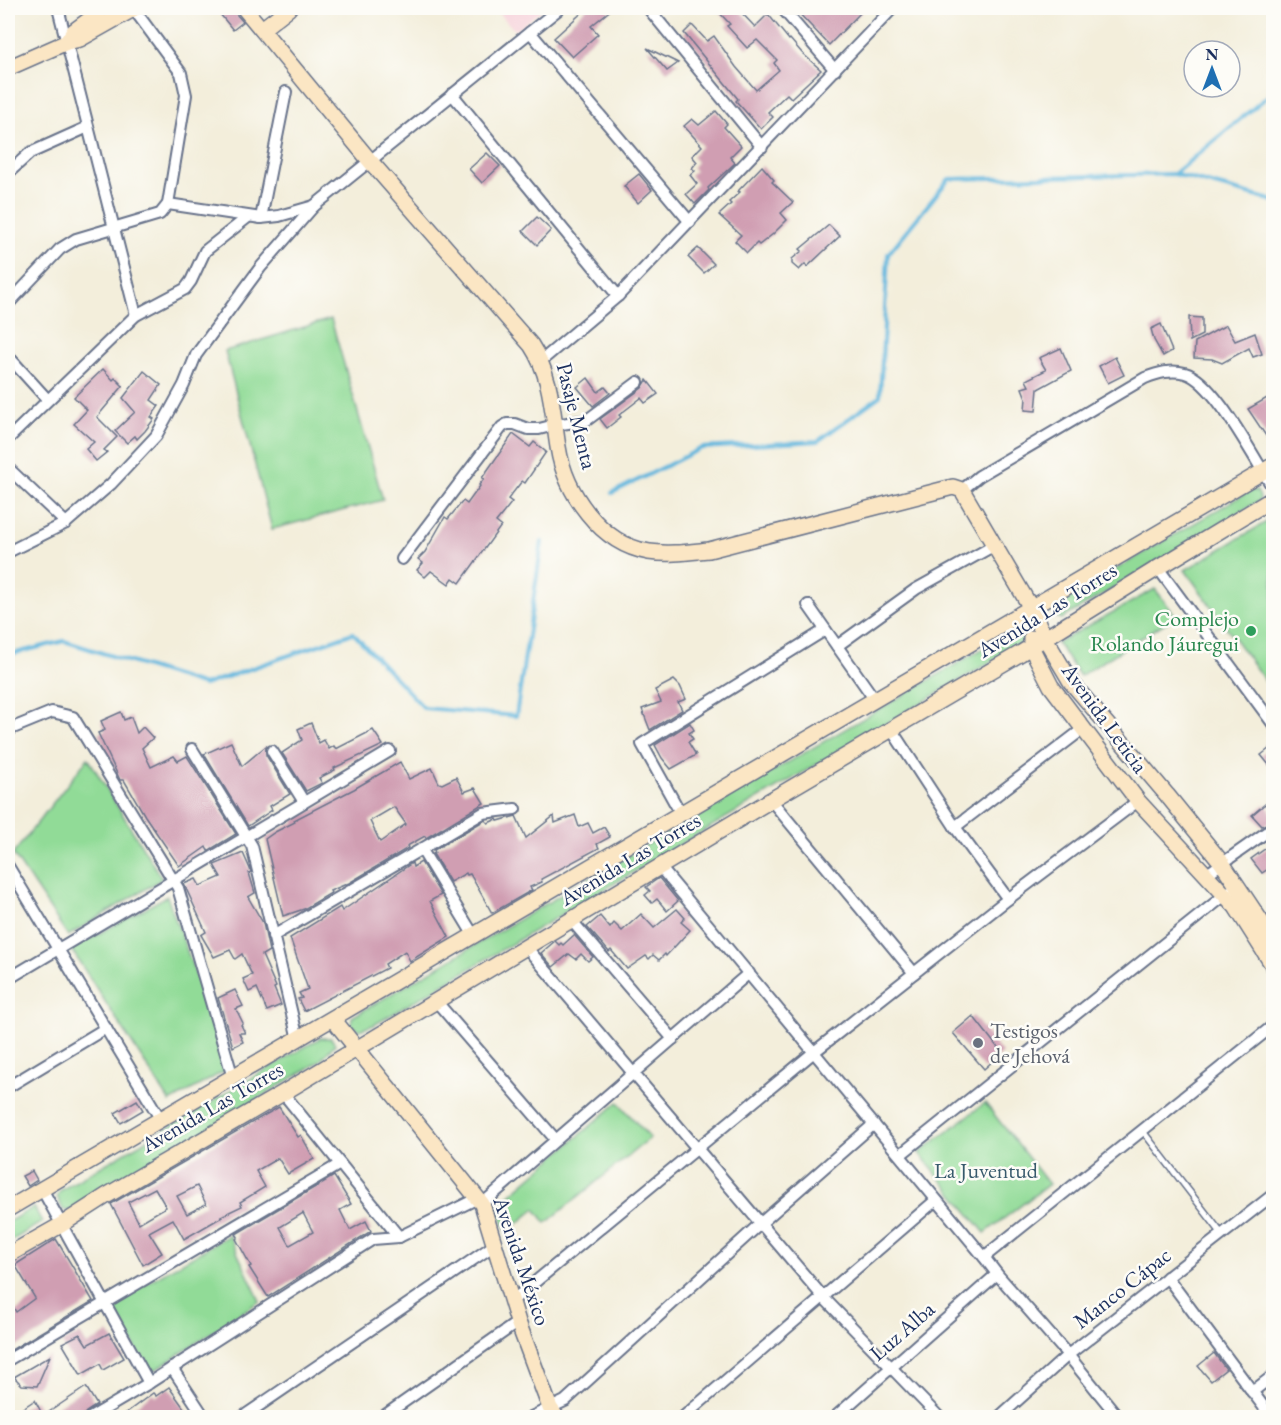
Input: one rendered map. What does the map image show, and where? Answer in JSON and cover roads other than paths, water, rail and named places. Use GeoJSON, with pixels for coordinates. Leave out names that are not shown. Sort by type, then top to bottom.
{"type":"FeatureCollection","features":[{"type":"Feature","properties":{"kind":"street"},"geometry":{"type":"LineString","coordinates":[[58,8],[136,315]]}},
{"type":"Feature","properties":{"kind":"street"},"geometry":{"type":"LineString","coordinates":[[67,42],[74,31],[105,8]]}},
{"type":"Feature","properties":{"kind":"street"},"geometry":{"type":"LineString","coordinates":[[8,68],[67,42],[80,39],[134,8],[181,73],[186,95],[168,204],[160,214],[76,239],[60,249],[8,304]]}},
{"type":"Feature","properties":{"kind":"street","name":"Pasaje Menta"},"geometry":{"type":"LineString","coordinates":[[244,8],[370,161],[531,345],[541,361],[546,376],[558,449],[564,470],[582,506],[594,520],[617,539],[646,551],[676,554],[709,550],[953,487],[962,490]]}},
{"type":"Feature","properties":{"kind":"street"},"geometry":{"type":"LineString","coordinates":[[262,30],[289,8]]}},
{"type":"Feature","properties":{"kind":"street"},"geometry":{"type":"LineString","coordinates":[[8,552],[66,523],[111,484],[156,436],[184,385],[196,355],[260,268],[314,206],[560,8]]}},
{"type":"Feature","properties":{"kind":"street"},"geometry":{"type":"LineString","coordinates":[[648,8],[762,147]]}},
{"type":"Feature","properties":{"kind":"street"},"geometry":{"type":"LineString","coordinates":[[782,8],[834,70]]}},
{"type":"Feature","properties":{"kind":"street"},"geometry":{"type":"LineString","coordinates":[[541,361],[618,296],[893,8]]}},
{"type":"Feature","properties":{"kind":"street"},"geometry":{"type":"LineString","coordinates":[[530,32],[690,222]]}},
{"type":"Feature","properties":{"kind":"street"},"geometry":{"type":"LineString","coordinates":[[261,218],[286,92]]}},
{"type":"Feature","properties":{"kind":"street"},"geometry":{"type":"LineString","coordinates":[[452,94],[618,296]]}},
{"type":"Feature","properties":{"kind":"street"},"geometry":{"type":"LineString","coordinates":[[8,173],[30,153],[88,127]]}},
{"type":"Feature","properties":{"kind":"street"},"geometry":{"type":"LineString","coordinates":[[168,204],[261,218],[279,216],[314,206]]}},
{"type":"Feature","properties":{"kind":"street"},"geometry":{"type":"LineString","coordinates":[[8,439],[136,315],[185,289],[206,251],[248,217]]}},
{"type":"Feature","properties":{"kind":"street"},"geometry":{"type":"LineString","coordinates":[[8,356],[47,399]]}},
{"type":"Feature","properties":{"kind":"street"},"geometry":{"type":"LineString","coordinates":[[1031,608],[962,490],[979,476],[1145,378],[1164,371],[1186,373],[1203,382],[1216,396],[1268,468],[1274,489]]}},
{"type":"Feature","properties":{"kind":"street"},"geometry":{"type":"LineString","coordinates":[[402,559],[502,427],[515,424],[528,429],[539,429],[586,420],[638,382]]}},
{"type":"Feature","properties":{"kind":"street"},"geometry":{"type":"LineString","coordinates":[[8,468],[66,523]]}},
{"type":"Feature","properties":{"kind":"street","name":"Avenida Las Torres"},"geometry":{"type":"LineString","coordinates":[[8,1209],[1268,468]]}},
{"type":"Feature","properties":{"kind":"street","name":"Avenida Las Torres"},"geometry":{"type":"LineString","coordinates":[[8,1255],[1031,647],[1274,498]]}},
{"type":"Feature","properties":{"kind":"street"},"geometry":{"type":"LineString","coordinates":[[837,646],[916,589],[995,545]]}},
{"type":"Feature","properties":{"kind":"street"},"geometry":{"type":"LineString","coordinates":[[1158,568],[1274,725]]}},
{"type":"Feature","properties":{"kind":"street"},"geometry":{"type":"LineString","coordinates":[[808,605],[875,700]]}},
{"type":"Feature","properties":{"kind":"street","name":"Avenida Leticia"},"geometry":{"type":"LineString","coordinates":[[1031,608],[1045,638],[1071,682],[1222,863],[1274,941]]}},
{"type":"Feature","properties":{"kind":"street","name":"Avenida Leticia"},"geometry":{"type":"LineString","coordinates":[[1031,608],[1031,647],[1051,686],[1138,801],[1236,907],[1274,968]]}},
{"type":"Feature","properties":{"kind":"street"},"geometry":{"type":"LineString","coordinates":[[681,814],[642,744],[825,630]]}},
{"type":"Feature","properties":{"kind":"street"},"geometry":{"type":"LineString","coordinates":[[8,730],[52,712],[73,717],[178,888],[233,1078]]}},
{"type":"Feature","properties":{"kind":"street"},"geometry":{"type":"LineString","coordinates":[[891,729],[955,827],[1008,899]]}},
{"type":"Feature","properties":{"kind":"street"},"geometry":{"type":"LineString","coordinates":[[955,827],[1083,729]]}},
{"type":"Feature","properties":{"kind":"street"},"geometry":{"type":"LineString","coordinates":[[192,749],[252,846],[296,1031],[300,1038]]}},
{"type":"Feature","properties":{"kind":"street"},"geometry":{"type":"LineString","coordinates":[[272,751],[304,802]]}},
{"type":"Feature","properties":{"kind":"street"},"geometry":{"type":"LineString","coordinates":[[8,979],[390,751]]}},
{"type":"Feature","properties":{"kind":"street"},"geometry":{"type":"LineString","coordinates":[[771,800],[914,973]]}},
{"type":"Feature","properties":{"kind":"street"},"geometry":{"type":"LineString","coordinates":[[512,1301],[814,1052],[1008,899],[1138,801]]}},
{"type":"Feature","properties":{"kind":"street"},"geometry":{"type":"LineString","coordinates":[[273,936],[483,813],[515,810]]}},
{"type":"Feature","properties":{"kind":"street"},"geometry":{"type":"LineString","coordinates":[[1207,874],[1274,826]]}},
{"type":"Feature","properties":{"kind":"street"},"geometry":{"type":"LineString","coordinates":[[422,850],[474,936]]}},
{"type":"Feature","properties":{"kind":"street"},"geometry":{"type":"LineString","coordinates":[[8,866],[161,1120]]}},
{"type":"Feature","properties":{"kind":"street"},"geometry":{"type":"LineString","coordinates":[[660,867],[996,1274],[1068,1355],[1119,1418]]}},
{"type":"Feature","properties":{"kind":"street"},"geometry":{"type":"LineString","coordinates":[[900,1155],[1238,884]]}},
{"type":"Feature","properties":{"kind":"street"},"geometry":{"type":"LineString","coordinates":[[572,921],[673,1039]]}},
{"type":"Feature","properties":{"kind":"street"},"geometry":{"type":"LineString","coordinates":[[527,948],[823,1297],[940,1418]]}},
{"type":"Feature","properties":{"kind":"street"},"geometry":{"type":"LineString","coordinates":[[91,1417],[149,1383],[373,1239],[399,1238],[480,1201],[556,1140],[749,973]]}},
{"type":"Feature","properties":{"kind":"street"},"geometry":{"type":"LineString","coordinates":[[436,1002],[556,1140]]}},
{"type":"Feature","properties":{"kind":"street","name":"Avenida México"},"geometry":{"type":"LineString","coordinates":[[333,1019],[480,1201],[518,1322],[553,1413]]}},
{"type":"Feature","properties":{"kind":"street"},"geometry":{"type":"LineString","coordinates":[[984,1257],[1274,1025]]}},
{"type":"Feature","properties":{"kind":"street"},"geometry":{"type":"LineString","coordinates":[[8,1088],[106,1028]]}},
{"type":"Feature","properties":{"kind":"street"},"geometry":{"type":"LineString","coordinates":[[283,1093],[399,1238]]}},
{"type":"Feature","properties":{"kind":"street"},"geometry":{"type":"LineString","coordinates":[[529,1418],[553,1413],[761,1223],[874,1124]]}},
{"type":"Feature","properties":{"kind":"street"},"geometry":{"type":"LineString","coordinates":[[8,1360],[340,1164]]}},
{"type":"Feature","properties":{"kind":"street"},"geometry":{"type":"LineString","coordinates":[[42,1189],[149,1383]]}},
{"type":"Feature","properties":{"kind":"street","name":"Manco Cápac"},"geometry":{"type":"LineString","coordinates":[[998,1418],[1068,1355],[1274,1194]]}},
{"type":"Feature","properties":{"kind":"street"},"geometry":{"type":"LineString","coordinates":[[682,1418],[936,1200]]}},
{"type":"Feature","properties":{"kind":"street"},"geometry":{"type":"LineString","coordinates":[[241,1418],[493,1246]]}},
{"type":"Feature","properties":{"kind":"street","name":"Luz Alba"},"geometry":{"type":"LineString","coordinates":[[834,1418],[996,1274]]}},
{"type":"Feature","properties":{"kind":"street"},"geometry":{"type":"LineString","coordinates":[[1167,1277],[1272,1418]]}},
{"type":"Feature","properties":{"kind":"street"},"geometry":{"type":"LineString","coordinates":[[381,1418],[518,1322]]}},
{"type":"Feature","properties":{"kind":"street"},"geometry":{"type":"LineString","coordinates":[[172,1368],[205,1418]]}},
{"type":"Feature","properties":{"kind":"street"},"geometry":{"type":"LineString","coordinates":[[1252,1392],[1274,1376]]}},
{"type":"Feature","properties":{"kind":"lane"},"geometry":{"type":"LineString","coordinates":[[1142,1130],[1222,1234]]}},
{"type":"Feature","properties":{"kind":"waterway"},"geometry":{"type":"LineString","coordinates":[[1174,174],[1274,91]]}},
{"type":"Feature","properties":{"kind":"waterway"},"geometry":{"type":"LineString","coordinates":[[612,493],[702,448],[818,441],[880,396],[888,254],[949,179],[1174,174],[1274,201]]}},
{"type":"Feature","properties":{"kind":"waterway"},"geometry":{"type":"LineString","coordinates":[[8,655],[64,641],[204,685],[353,633],[424,708],[516,716],[542,542]]}},
{"type":"Feature","properties":{"kind":"place","name":"Complejo Rolando Jáuregui"},"geometry":{"type":"Point","coordinates":[1251,631]}},
{"type":"Feature","properties":{"kind":"place","name":"Testigos de Jehová"},"geometry":{"type":"Point","coordinates":[978,1043]}},
{"type":"Feature","properties":{"kind":"park label","name":"La Juventud"},"geometry":{"type":"Point","coordinates":[986,1170]}}]}
